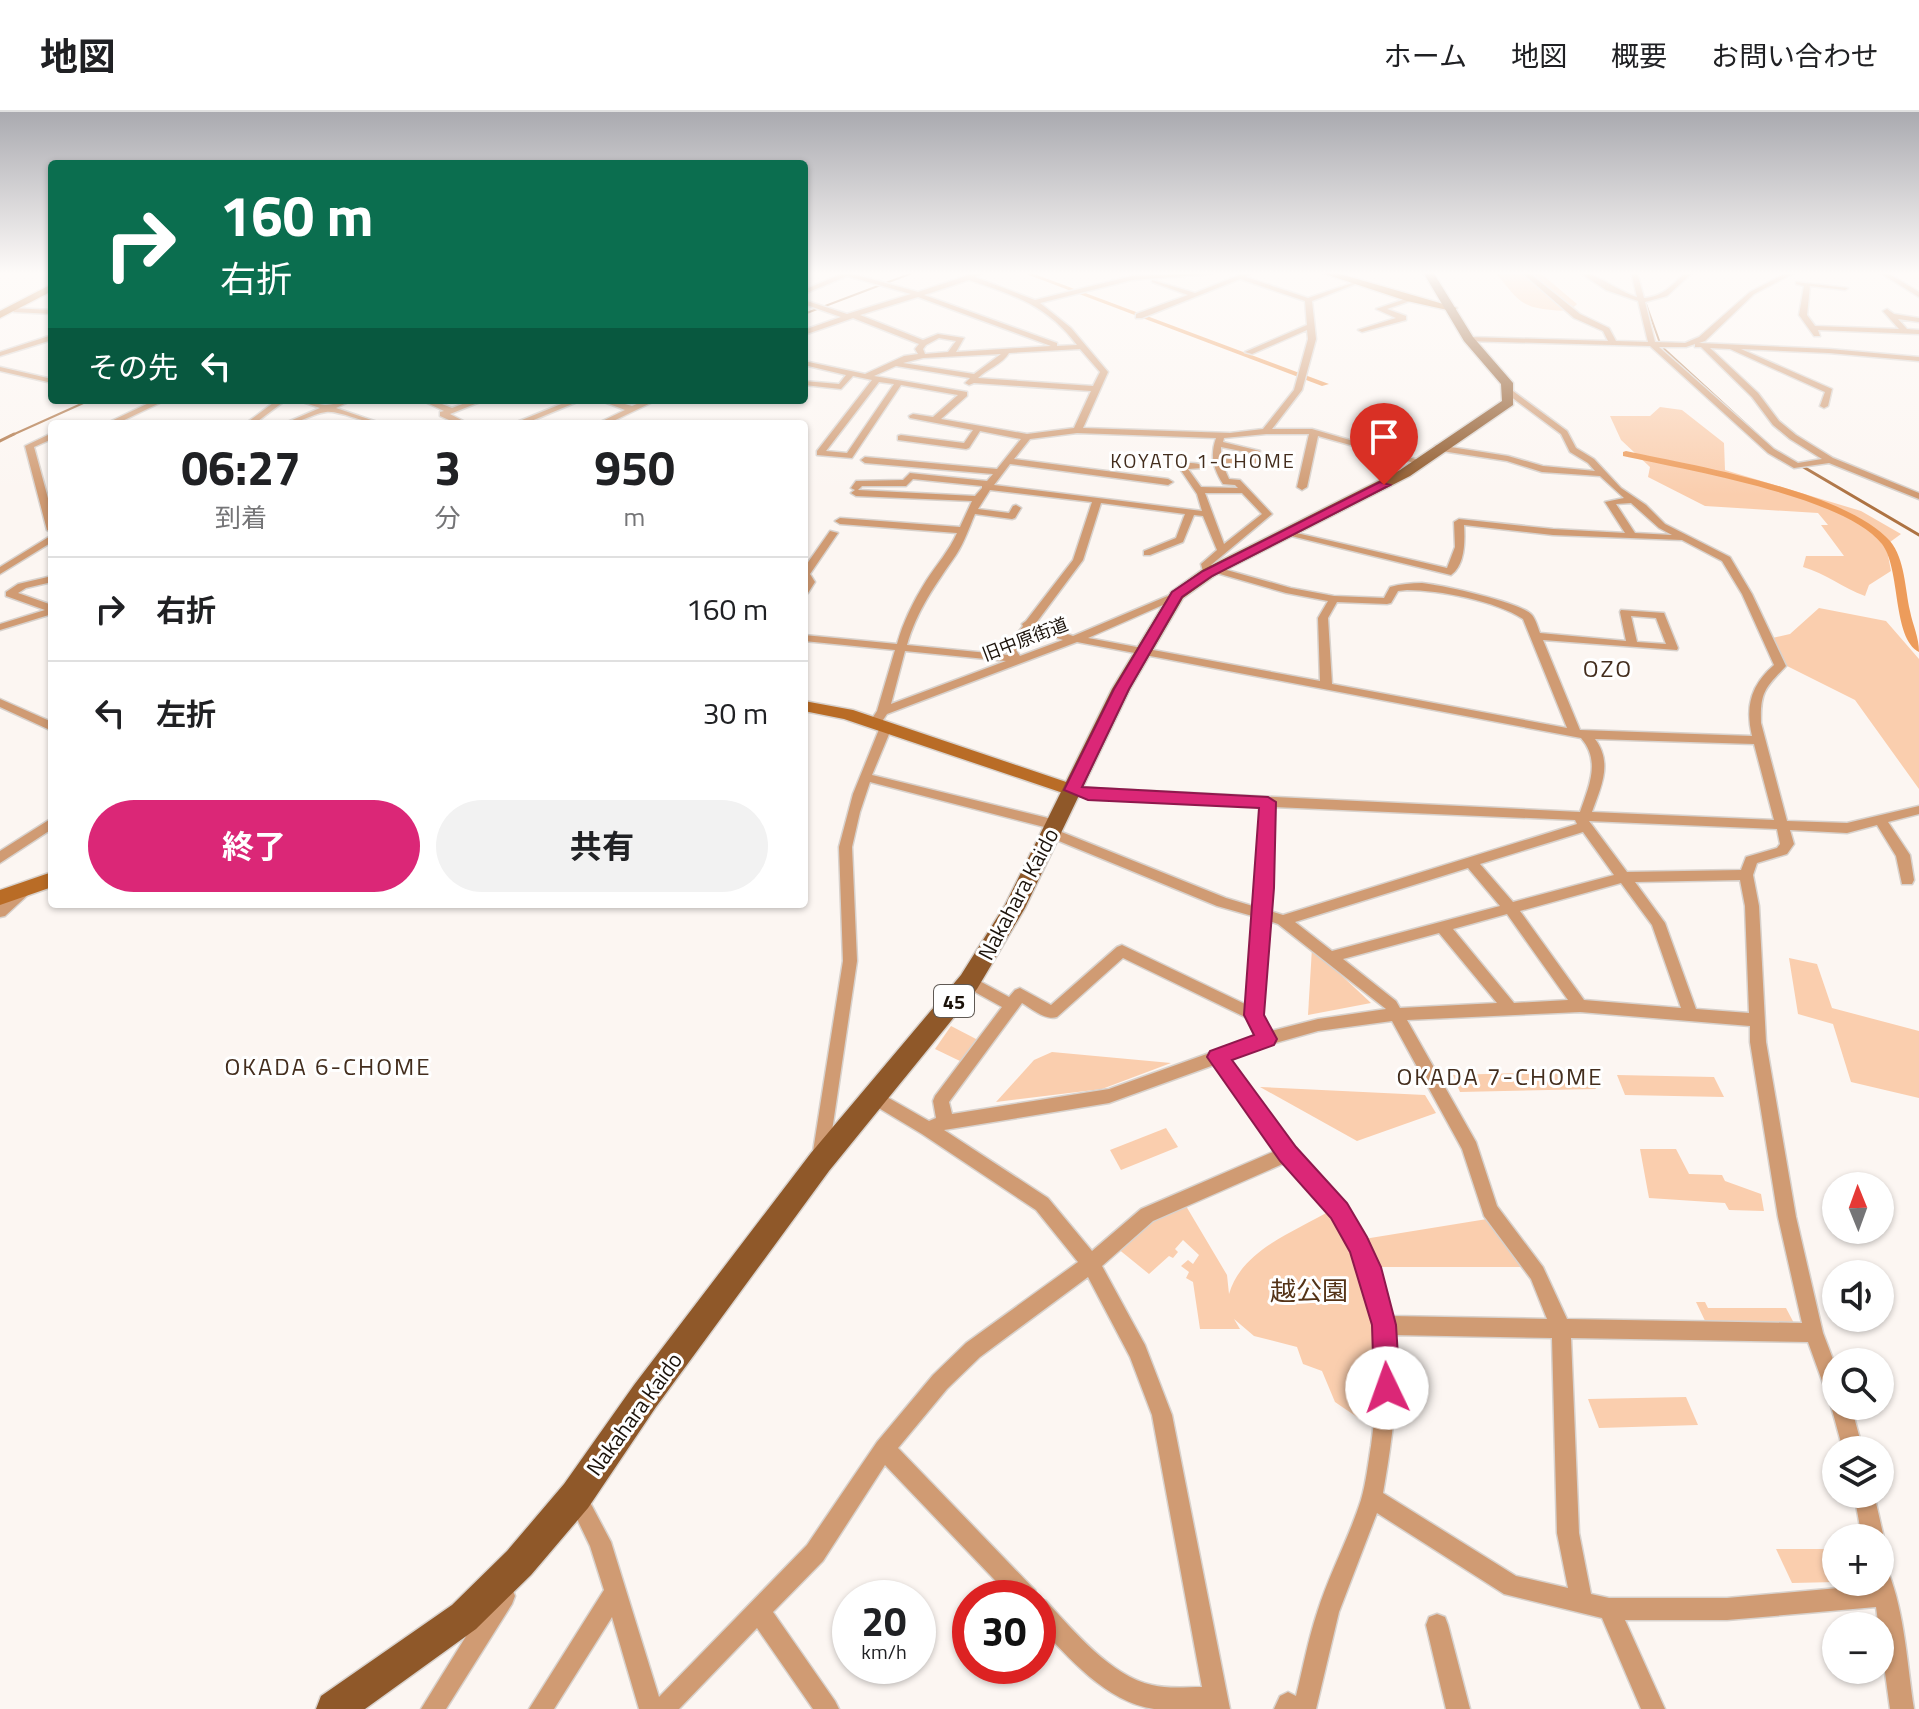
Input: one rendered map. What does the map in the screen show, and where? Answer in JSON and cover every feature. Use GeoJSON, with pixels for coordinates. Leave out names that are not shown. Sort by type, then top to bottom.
{"type":"FeatureCollection","features":[{"type":"Feature","properties":{"kind":"main road"},"geometry":{"type":"LineString","coordinates":[[1475,347],[1501,375],[1510,393]]}},
{"type":"Feature","properties":{"kind":"main road","name":"Nakahara Kaido"},"geometry":{"type":"LineString","coordinates":[[334,1709],[464,1617],[519,1563],[576,1496],[645,1396],[820,1162],[969,982],[1057,830],[1072,790],[1143,653],[1177,595],[1216,565],[1288,534],[1381,486],[1498,411],[1508,402],[1510,393]]}},
{"type":"Feature","properties":{"kind":"street"},"geometry":{"type":"LineString","coordinates":[[0,354],[24,347]]}},
{"type":"Feature","properties":{"kind":"street"},"geometry":{"type":"LineString","coordinates":[[921,347],[923,356]]}},
{"type":"Feature","properties":{"kind":"street"},"geometry":{"type":"LineString","coordinates":[[951,353],[956,347]]}},
{"type":"Feature","properties":{"kind":"street"},"geometry":{"type":"LineString","coordinates":[[866,377],[894,364],[923,356],[1081,347],[1096,356],[1104,372],[1095,389],[1094,405],[1077,430]]}},
{"type":"Feature","properties":{"kind":"street"},"geometry":{"type":"LineString","coordinates":[[1249,352],[1262,347]]}},
{"type":"Feature","properties":{"kind":"street"},"geometry":{"type":"LineString","coordinates":[[1266,431],[1297,395],[1310,347]]}},
{"type":"Feature","properties":{"kind":"street"},"geometry":{"type":"LineString","coordinates":[[1660,347],[1771,451],[1801,465],[1830,460]]}},
{"type":"Feature","properties":{"kind":"street"},"geometry":{"type":"LineString","coordinates":[[1705,347],[1755,395],[1776,423],[1830,460],[1919,496]]}},
{"type":"Feature","properties":{"kind":"street"},"geometry":{"type":"LineString","coordinates":[[1728,347],[1829,391],[1824,406]]}},
{"type":"Feature","properties":{"kind":"street"},"geometry":{"type":"LineString","coordinates":[[1738,347],[1919,359]]}},
{"type":"Feature","properties":{"kind":"street"},"geometry":{"type":"LineString","coordinates":[[1826,347],[1829,351]]}},
{"type":"Feature","properties":{"kind":"street"},"geometry":{"type":"LineString","coordinates":[[961,393],[973,378],[1004,356],[1006,350]]}},
{"type":"Feature","properties":{"kind":"street"},"geometry":{"type":"LineString","coordinates":[[808,364],[961,393]]}},
{"type":"Feature","properties":{"kind":"street"},"geometry":{"type":"LineString","coordinates":[[894,364],[973,378],[1095,389]]}},
{"type":"Feature","properties":{"kind":"street"},"geometry":{"type":"LineString","coordinates":[[808,376],[815,366]]}},
{"type":"Feature","properties":{"kind":"street"},"geometry":{"type":"LineString","coordinates":[[0,369],[48,380]]}},
{"type":"Feature","properties":{"kind":"street"},"geometry":{"type":"LineString","coordinates":[[808,383],[841,387],[851,374]]}},
{"type":"Feature","properties":{"kind":"street"},"geometry":{"type":"LineString","coordinates":[[877,379],[847,414],[820,453],[849,456],[899,383]]}},
{"type":"Feature","properties":{"kind":"street"},"geometry":{"type":"LineString","coordinates":[[935,420],[964,394],[961,393]]}},
{"type":"Feature","properties":{"kind":"street"},"geometry":{"type":"LineString","coordinates":[[1510,393],[1564,433],[1573,450],[1682,538]]}},
{"type":"Feature","properties":{"kind":"street"},"geometry":{"type":"LineString","coordinates":[[117,420],[149,404]]}},
{"type":"Feature","properties":{"kind":"street"},"geometry":{"type":"LineString","coordinates":[[254,420],[276,404]]}},
{"type":"Feature","properties":{"kind":"street"},"geometry":{"type":"LineString","coordinates":[[316,404],[367,420]]}},
{"type":"Feature","properties":{"kind":"street"},"geometry":{"type":"LineString","coordinates":[[296,420],[336,404]]}},
{"type":"Feature","properties":{"kind":"street"},"geometry":{"type":"LineString","coordinates":[[435,404],[452,411]]}},
{"type":"Feature","properties":{"kind":"street"},"geometry":{"type":"LineString","coordinates":[[456,420],[443,414],[470,404]]}},
{"type":"Feature","properties":{"kind":"street"},"geometry":{"type":"LineString","coordinates":[[527,420],[568,404]]}},
{"type":"Feature","properties":{"kind":"street"},"geometry":{"type":"LineString","coordinates":[[616,404],[632,409]]}},
{"type":"Feature","properties":{"kind":"street"},"geometry":{"type":"LineString","coordinates":[[609,420],[644,404]]}},
{"type":"Feature","properties":{"kind":"street"},"geometry":{"type":"LineString","coordinates":[[847,414],[874,417]]}},
{"type":"Feature","properties":{"kind":"street"},"geometry":{"type":"LineString","coordinates":[[541,415],[548,420]]}},
{"type":"Feature","properties":{"kind":"street"},"geometry":{"type":"LineString","coordinates":[[913,416],[1027,437],[1077,430],[1220,440],[1256,451],[1252,463],[1216,460]]}},
{"type":"Feature","properties":{"kind":"street"},"geometry":{"type":"LineString","coordinates":[[936,442],[949,423]]}},
{"type":"Feature","properties":{"kind":"street"},"geometry":{"type":"LineString","coordinates":[[901,438],[966,446],[978,428]]}},
{"type":"Feature","properties":{"kind":"street"},"geometry":{"type":"LineString","coordinates":[[1220,440],[1266,431],[1314,433],[1428,454],[1508,459],[1542,469],[1603,474]]}},
{"type":"Feature","properties":{"kind":"street"},"geometry":{"type":"LineString","coordinates":[[1302,487],[1314,433]]}},
{"type":"Feature","properties":{"kind":"street"},"geometry":{"type":"LineString","coordinates":[[820,1162],[850,961],[852,934],[845,860],[901,647],[931,581],[953,552],[978,499],[996,472],[1027,437]]}},
{"type":"Feature","properties":{"kind":"street"},"geometry":{"type":"LineString","coordinates":[[48,438],[29,446],[48,515]]}},
{"type":"Feature","properties":{"kind":"street"},"geometry":{"type":"LineString","coordinates":[[1216,565],[1267,514],[1242,485],[1226,482],[1216,460],[1220,440]]}},
{"type":"Feature","properties":{"kind":"street"},"geometry":{"type":"LineString","coordinates":[[865,460],[996,472]]}},
{"type":"Feature","properties":{"kind":"street"},"geometry":{"type":"LineString","coordinates":[[1006,461],[1168,482]]}},
{"type":"Feature","properties":{"kind":"street"},"geometry":{"type":"LineString","coordinates":[[1199,466],[1182,466],[1187,477],[1200,490],[1216,565]]}},
{"type":"Feature","properties":{"kind":"street"},"geometry":{"type":"LineString","coordinates":[[978,499],[858,486],[906,483],[910,476],[1207,514]]}},
{"type":"Feature","properties":{"kind":"street"},"geometry":{"type":"LineString","coordinates":[[1200,490],[1242,485]]}},
{"type":"Feature","properties":{"kind":"street"},"geometry":{"type":"LineString","coordinates":[[1018,660],[1010,650],[1078,560],[1097,500]]}},
{"type":"Feature","properties":{"kind":"street"},"geometry":{"type":"LineString","coordinates":[[1632,536],[1610,502],[1633,500]]}},
{"type":"Feature","properties":{"kind":"street"},"geometry":{"type":"LineString","coordinates":[[971,511],[1013,515]]}},
{"type":"Feature","properties":{"kind":"street"},"geometry":{"type":"LineString","coordinates":[[1147,553],[1180,540],[1178,533],[1190,512]]}},
{"type":"Feature","properties":{"kind":"street"},"geometry":{"type":"LineString","coordinates":[[840,521],[961,530]]}},
{"type":"Feature","properties":{"kind":"street"},"geometry":{"type":"LineString","coordinates":[[1441,590],[1460,547],[1459,522],[1682,538],[1709,547],[1726,559],[1773,648],[1780,666],[1758,684],[1755,704],[1759,740],[1785,824],[1787,844],[1782,851],[1751,860],[1746,875],[1754,944],[1755,1020],[1787,1217],[1822,1355]]}},
{"type":"Feature","properties":{"kind":"street"},"geometry":{"type":"LineString","coordinates":[[808,570],[833,533]]}},
{"type":"Feature","properties":{"kind":"street"},"geometry":{"type":"LineString","coordinates":[[1288,534],[1451,572]]}},
{"type":"Feature","properties":{"kind":"street"},"geometry":{"type":"LineString","coordinates":[[0,571],[48,541]]}},
{"type":"Feature","properties":{"kind":"street"},"geometry":{"type":"LineString","coordinates":[[1216,565],[1290,591],[1334,599],[1387,601],[1397,588],[1441,590],[1528,617],[1580,733],[1599,752],[1602,762],[1583,820]]}},
{"type":"Feature","properties":{"kind":"street"},"geometry":{"type":"LineString","coordinates":[[48,580],[22,586],[10,594],[48,608]]}},
{"type":"Feature","properties":{"kind":"street","name":"旧中原街道"},"geometry":{"type":"LineString","coordinates":[[881,720],[1177,595]]}},
{"type":"Feature","properties":{"kind":"street"},"geometry":{"type":"LineString","coordinates":[[1326,686],[1323,618],[1334,599]]}},
{"type":"Feature","properties":{"kind":"street"},"geometry":{"type":"LineString","coordinates":[[0,627],[48,611]]}},
{"type":"Feature","properties":{"kind":"street"},"geometry":{"type":"LineString","coordinates":[[1536,636],[1673,648],[1660,615],[1625,612],[1632,644]]}},
{"type":"Feature","properties":{"kind":"street"},"geometry":{"type":"LineString","coordinates":[[1027,624],[1075,640],[1580,733],[1759,740]]}},
{"type":"Feature","properties":{"kind":"street"},"geometry":{"type":"LineString","coordinates":[[808,638],[1018,660]]}},
{"type":"Feature","properties":{"kind":"street"},"geometry":{"type":"LineString","coordinates":[[0,703],[48,725]]}},
{"type":"Feature","properties":{"kind":"street"},"geometry":{"type":"LineString","coordinates":[[808,707],[881,720],[1088,794],[1583,820],[1847,828],[1919,810]]}},
{"type":"Feature","properties":{"kind":"street"},"geometry":{"type":"LineString","coordinates":[[865,777],[1057,830],[1222,902],[1283,920],[1391,1005],[1470,1147],[1490,1210],[1537,1273],[1561,1328],[1568,1533],[1581,1601]]}},
{"type":"Feature","properties":{"kind":"street"},"geometry":{"type":"LineString","coordinates":[[1267,1039],[1254,1015],[1263,915],[1268,802]]}},
{"type":"Feature","properties":{"kind":"street"},"geometry":{"type":"LineString","coordinates":[[1283,920],[1471,862],[1583,820]]}},
{"type":"Feature","properties":{"kind":"street"},"geometry":{"type":"LineString","coordinates":[[1583,820],[1658,923],[1691,1016]]}},
{"type":"Feature","properties":{"kind":"street"},"geometry":{"type":"LineString","coordinates":[[1880,820],[1903,855],[1907,880]]}},
{"type":"Feature","properties":{"kind":"street"},"geometry":{"type":"LineString","coordinates":[[0,858],[48,826]]}},
{"type":"Feature","properties":{"kind":"street"},"geometry":{"type":"LineString","coordinates":[[1471,862],[1510,908],[1580,1006]]}},
{"type":"Feature","properties":{"kind":"street"},"geometry":{"type":"LineString","coordinates":[[1331,957],[1624,877],[1746,875]]}},
{"type":"Feature","properties":{"kind":"street"},"geometry":{"type":"LineString","coordinates":[[0,898],[48,880]]}},
{"type":"Feature","properties":{"kind":"street"},"geometry":{"type":"LineString","coordinates":[[0,912],[25,889]]}},
{"type":"Feature","properties":{"kind":"street"},"geometry":{"type":"LineString","coordinates":[[1442,926],[1511,1010]]}},
{"type":"Feature","properties":{"kind":"street"},"geometry":{"type":"LineString","coordinates":[[936,1126],[941,1101],[1020,994],[1052,1013],[1122,951],[1254,1015]]}},
{"type":"Feature","properties":{"kind":"street"},"geometry":{"type":"LineString","coordinates":[[969,982],[1011,1005]]}},
{"type":"Feature","properties":{"kind":"street"},"geometry":{"type":"LineString","coordinates":[[936,1126],[1109,1096],[1267,1039],[1318,1025],[1397,1014],[1580,1006],[1755,1020]]}},
{"type":"Feature","properties":{"kind":"street"},"geometry":{"type":"LineString","coordinates":[[1217,1057],[1288,1154],[1339,1211],[1369,1267],[1384,1325],[1388,1405],[1372,1498],[1328,1612],[1302,1709],[1288,1704],[1286,1709]]}},
{"type":"Feature","properties":{"kind":"street"},"geometry":{"type":"LineString","coordinates":[[873,1096],[936,1126],[1042,1204],[1091,1264],[1138,1352],[1162,1415],[1217,1704],[1151,1697],[1130,1688],[1087,1660],[1056,1628]]}},
{"type":"Feature","properties":{"kind":"street"},"geometry":{"type":"LineString","coordinates":[[663,1709],[815,1553],[884,1449],[940,1382],[973,1350],[1091,1264],[1147,1215],[1288,1154]]}},
{"type":"Feature","properties":{"kind":"street"},"geometry":{"type":"LineString","coordinates":[[1384,1325],[1814,1333]]}},
{"type":"Feature","properties":{"kind":"street"},"geometry":{"type":"LineString","coordinates":[[884,1449],[1010,1580]]}},
{"type":"Feature","properties":{"kind":"street"},"geometry":{"type":"LineString","coordinates":[[576,1496],[600,1542],[651,1709]]}},
{"type":"Feature","properties":{"kind":"street"},"geometry":{"type":"LineString","coordinates":[[1372,1498],[1512,1586],[1609,1609],[1727,1609],[1822,1595]]}},
{"type":"Feature","properties":{"kind":"street"},"geometry":{"type":"LineString","coordinates":[[433,1709],[500,1604],[519,1563]]}},
{"type":"Feature","properties":{"kind":"street"},"geometry":{"type":"LineString","coordinates":[[541,1709],[616,1591]]}},
{"type":"Feature","properties":{"kind":"street"},"geometry":{"type":"LineString","coordinates":[[1883,1596],[1890,1620],[1902,1709]]}},
{"type":"Feature","properties":{"kind":"street"},"geometry":{"type":"LineString","coordinates":[[1609,1609],[1653,1709]]}},
{"type":"Feature","properties":{"kind":"street"},"geometry":{"type":"LineString","coordinates":[[759,1612],[827,1709]]}},
{"type":"Feature","properties":{"kind":"street"},"geometry":{"type":"LineString","coordinates":[[1437,1625],[1458,1709]]}},
{"type":"Feature","properties":{"kind":"green space"},"geometry":{"type":"Polygon","coordinates":[[[1660,407],[1682,410],[1724,443],[1725,470],[1861,511],[1901,534],[1886,545],[1891,571],[1869,585],[1865,596],[1803,567],[1806,556],[1844,556],[1821,525],[1828,525],[1818,513],[1705,506],[1648,477],[1650,467],[1621,440],[1610,416],[1650,416],[1660,407]]]}},
{"type":"Feature","properties":{"kind":"green space"},"geometry":{"type":"Polygon","coordinates":[[[1819,608],[1886,621],[1919,659],[1919,789],[1855,700],[1783,664],[1772,638],[1790,634],[1819,608]]]}},
{"type":"Feature","properties":{"kind":"green space"},"geometry":{"type":"Polygon","coordinates":[[[1312,948],[1371,1003],[1308,1015],[1312,948]]]}},
{"type":"Feature","properties":{"kind":"green space"},"geometry":{"type":"Polygon","coordinates":[[[1789,958],[1817,964],[1832,1008],[1919,1031],[1919,1098],[1851,1082],[1833,1024],[1798,1014],[1789,958]]]}},
{"type":"Feature","properties":{"kind":"green space"},"geometry":{"type":"Polygon","coordinates":[[[951,1026],[978,1040],[962,1062],[935,1049],[951,1026]]]}},
{"type":"Feature","properties":{"kind":"green space"},"geometry":{"type":"Polygon","coordinates":[[[1052,1052],[1171,1063],[1102,1089],[996,1102],[1034,1060],[1052,1052]]]}},
{"type":"Feature","properties":{"kind":"green space"},"geometry":{"type":"Polygon","coordinates":[[[1587,1071],[1596,1089],[1460,1092],[1453,1075],[1587,1071]]]}},
{"type":"Feature","properties":{"kind":"green space"},"geometry":{"type":"Polygon","coordinates":[[[1617,1075],[1714,1077],[1724,1097],[1625,1095],[1617,1075]]]}},
{"type":"Feature","properties":{"kind":"green space"},"geometry":{"type":"Polygon","coordinates":[[[1260,1087],[1425,1095],[1436,1113],[1357,1141],[1260,1087]]]}},
{"type":"Feature","properties":{"kind":"green space"},"geometry":{"type":"Polygon","coordinates":[[[1166,1128],[1178,1147],[1121,1170],[1110,1150],[1166,1128]]]}},
{"type":"Feature","properties":{"kind":"green space"},"geometry":{"type":"Polygon","coordinates":[[[1640,1149],[1676,1149],[1689,1174],[1722,1175],[1725,1181],[1761,1194],[1764,1211],[1729,1210],[1725,1203],[1649,1198],[1640,1149]]]}},
{"type":"Feature","properties":{"kind":"green space","name":"越公園"},"geometry":{"type":"Polygon","coordinates":[[[1186,1206],[1227,1275],[1229,1294],[1236,1278],[1257,1253],[1331,1210],[1348,1239],[1369,1291],[1376,1342],[1376,1430],[1335,1402],[1322,1371],[1303,1364],[1297,1347],[1254,1336],[1234,1319],[1240,1329],[1200,1329],[1193,1282],[1186,1278],[1189,1272],[1181,1266],[1188,1260],[1193,1264],[1199,1255],[1183,1240],[1175,1249],[1178,1252],[1173,1258],[1169,1256],[1149,1274],[1117,1248],[1149,1223],[1186,1206]]]}},
{"type":"Feature","properties":{"kind":"green space"},"geometry":{"type":"Polygon","coordinates":[[[1487,1219],[1522,1267],[1377,1267],[1364,1239],[1487,1219]]]}},
{"type":"Feature","properties":{"kind":"green space"},"geometry":{"type":"Polygon","coordinates":[[[1696,1302],[1705,1302],[1708,1308],[1786,1308],[1796,1327],[1708,1327],[1696,1302]]]}},
{"type":"Feature","properties":{"kind":"green space"},"geometry":{"type":"Polygon","coordinates":[[[1686,1397],[1698,1425],[1599,1428],[1588,1399],[1686,1397]]]}},
{"type":"Feature","properties":{"kind":"green space"},"geometry":{"type":"Polygon","coordinates":[[[1776,1549],[1822,1549],[1822,1582],[1792,1583],[1776,1549]]]}},
{"type":"Feature","properties":{"kind":"waterway"},"geometry":{"type":"LineString","coordinates":[[1224,347],[1325,384]]}},
{"type":"Feature","properties":{"kind":"waterway"},"geometry":{"type":"LineString","coordinates":[[1662,347],[1758,435]]}},
{"type":"Feature","properties":{"kind":"waterway"},"geometry":{"type":"LineString","coordinates":[[10,436],[81,404]]}},
{"type":"Feature","properties":{"kind":"waterway"},"geometry":{"type":"LineString","coordinates":[[10,436],[14,434]]}},
{"type":"Feature","properties":{"kind":"waterway"},"geometry":{"type":"LineString","coordinates":[[0,441],[10,436]]}},
{"type":"Feature","properties":{"kind":"waterway"},"geometry":{"type":"LineString","coordinates":[[1626,454],[1725,476],[1808,499],[1844,513],[1872,529],[1888,545],[1893,557],[1907,623],[1919,649]]}},
{"type":"Feature","properties":{"kind":"waterway"},"geometry":{"type":"LineString","coordinates":[[1800,465],[1919,535]]}},
{"type":"Feature","properties":{"kind":"district","name":"KOYATO 1-CHOME"},"geometry":{"type":"Point","coordinates":[1203,460]}},
{"type":"Feature","properties":{"kind":"district","name":"OZO"},"geometry":{"type":"Point","coordinates":[1608,668]}},
{"type":"Feature","properties":{"kind":"district","name":"OKADA 6-CHOME"},"geometry":{"type":"Point","coordinates":[328,1066]}},
{"type":"Feature","properties":{"kind":"district","name":"OKADA 7-CHOME"},"geometry":{"type":"Point","coordinates":[1500,1076]}},
{"type":"Feature","properties":{"kind":"route"},"geometry":{"type":"LineString","coordinates":[[1384,485],[1208,573],[1177,595],[1121,689],[1072,790],[1088,794],[1268,802],[1265,888],[1254,1015],[1267,1039],[1217,1057],[1288,1154],[1339,1211],[1359,1245],[1369,1267],[1384,1325],[1387,1388]]}}]}
